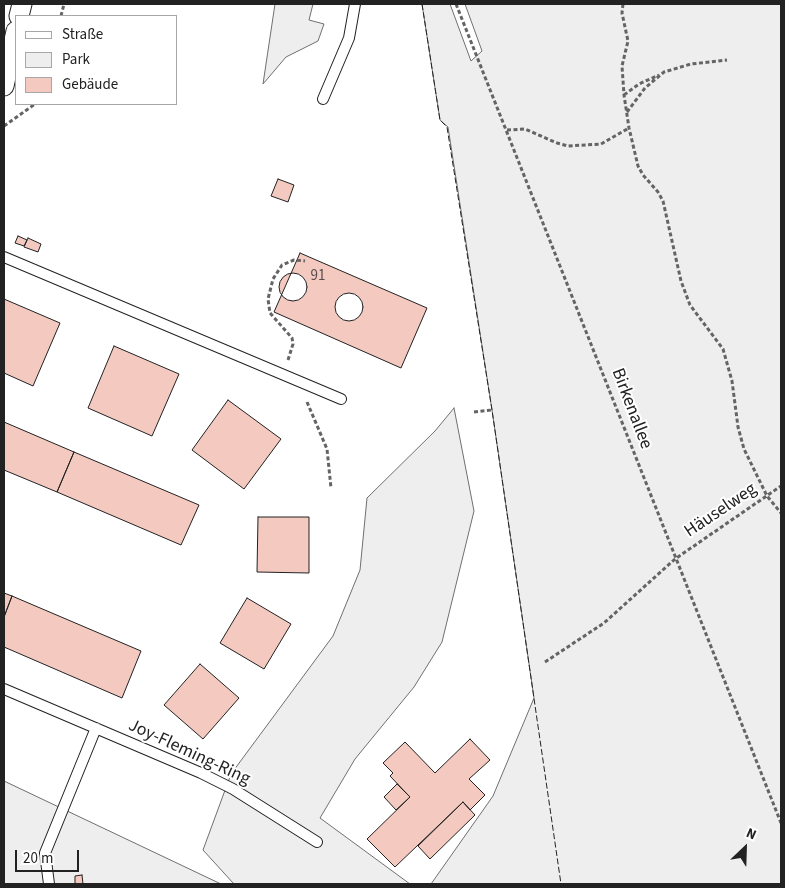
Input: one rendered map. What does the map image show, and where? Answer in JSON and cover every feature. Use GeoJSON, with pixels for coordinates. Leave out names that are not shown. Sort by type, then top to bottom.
{"type":"FeatureCollection","features":[{"type":"Feature","properties":{"kind":"street"},"geometry":{"type":"LineString","coordinates":[[4,86],[15,36]]}},
{"type":"Feature","properties":{"kind":"lane"},"geometry":{"type":"LineString","coordinates":[[323,99],[349,38],[355,4]]}},
{"type":"Feature","properties":{"kind":"lane"},"geometry":{"type":"LineString","coordinates":[[4,257],[341,399]]}},
{"type":"Feature","properties":{"kind":"lane","name":"Joy-Fleming-Ring"},"geometry":{"type":"LineString","coordinates":[[4,689],[210,777],[317,842]]}},
{"type":"Feature","properties":{"kind":"lane"},"geometry":{"type":"LineString","coordinates":[[49,884],[46,853],[96,728]]}},
{"type":"Feature","properties":{"kind":"path","name":"Birkenallee"},"geometry":{"type":"LineString","coordinates":[[456,4],[781,823]]}},
{"type":"Feature","properties":{"kind":"path"},"geometry":{"type":"LineString","coordinates":[[623,4],[622,13],[628,41],[622,66],[624,95],[638,166],[643,175],[658,192],[663,202],[682,281],[690,305],[723,349],[732,381],[738,427],[744,449],[767,496],[781,513]]}},
{"type":"Feature","properties":{"kind":"path"},"geometry":{"type":"LineString","coordinates":[[624,95],[638,84],[664,72],[691,64],[727,60]]}},
{"type":"Feature","properties":{"kind":"path"},"geometry":{"type":"LineString","coordinates":[[626,112],[645,88],[664,72]]}},
{"type":"Feature","properties":{"kind":"path"},"geometry":{"type":"LineString","coordinates":[[4,126],[34,105]]}},
{"type":"Feature","properties":{"kind":"path"},"geometry":{"type":"LineString","coordinates":[[506,130],[525,129],[568,146],[601,144],[629,128]]}},
{"type":"Feature","properties":{"kind":"path"},"geometry":{"type":"LineString","coordinates":[[284,375],[293,344],[292,338],[270,313],[268,300],[273,279],[282,265],[294,260],[305,261]]}},
{"type":"Feature","properties":{"kind":"path"},"geometry":{"type":"LineString","coordinates":[[298,381],[327,449],[331,488]]}},
{"type":"Feature","properties":{"kind":"path"},"geometry":{"type":"LineString","coordinates":[[474,412],[492,410]]}},
{"type":"Feature","properties":{"kind":"path","name":"Häuselweg"},"geometry":{"type":"LineString","coordinates":[[545,662],[604,623],[676,559],[781,486]]}},
{"type":"Feature","properties":{"kind":"green space"},"geometry":{"type":"Polygon","coordinates":[[[275,4],[313,4],[309,20],[324,24],[318,41],[286,57],[263,84],[275,4]]]}},
{"type":"Feature","properties":{"kind":"green space"},"geometry":{"type":"Polygon","coordinates":[[[422,4],[450,4],[471,61],[482,51],[465,4],[781,4],[781,884],[431,884],[493,796],[534,698],[448,127],[440,120],[422,4]]]}},
{"type":"Feature","properties":{"kind":"green space"},"geometry":{"type":"Polygon","coordinates":[[[454,408],[474,511],[442,642],[414,687],[355,759],[320,818],[410,884],[234,884],[203,850],[231,774],[333,636],[360,570],[367,498],[435,431],[454,408]]]}},
{"type":"Feature","properties":{"kind":"green space"},"geometry":{"type":"Polygon","coordinates":[[[4,781],[221,884],[4,884],[4,781]]]}},
{"type":"Feature","properties":{"kind":"building"},"geometry":{"type":"Polygon","coordinates":[[[278,179],[294,185],[288,202],[271,196],[278,179]]]}},
{"type":"Feature","properties":{"kind":"building"},"geometry":{"type":"Polygon","coordinates":[[[18,236],[27,240],[24,246],[15,243],[18,236]]]}},
{"type":"Feature","properties":{"kind":"building"},"geometry":{"type":"Polygon","coordinates":[[[28,238],[41,244],[38,252],[24,247],[28,238]]]}},
{"type":"Feature","properties":{"kind":"building"},"geometry":{"type":"Polygon","coordinates":[[[300,253],[427,308],[401,368],[274,312],[300,253]]]}},
{"type":"Feature","properties":{"kind":"building"},"geometry":{"type":"Polygon","coordinates":[[[293,273],[303,277],[307,287],[303,297],[293,301],[283,297],[279,287],[283,277],[293,273]]]}},
{"type":"Feature","properties":{"kind":"building"},"geometry":{"type":"Polygon","coordinates":[[[349,293],[359,297],[363,307],[359,317],[349,321],[339,317],[335,307],[339,297],[349,293]]]}},
{"type":"Feature","properties":{"kind":"building"},"geometry":{"type":"Polygon","coordinates":[[[4,299],[60,323],[33,386],[4,373],[4,299]]]}},
{"type":"Feature","properties":{"kind":"building"},"geometry":{"type":"Polygon","coordinates":[[[114,346],[179,374],[152,436],[88,408],[114,346]]]}},
{"type":"Feature","properties":{"kind":"building"},"geometry":{"type":"Polygon","coordinates":[[[228,400],[281,439],[244,489],[192,450],[228,400]]]}},
{"type":"Feature","properties":{"kind":"building"},"geometry":{"type":"Polygon","coordinates":[[[4,422],[74,452],[57,492],[4,470],[4,422]]]}},
{"type":"Feature","properties":{"kind":"building"},"geometry":{"type":"Polygon","coordinates":[[[74,452],[199,505],[181,545],[57,492],[74,452]]]}},
{"type":"Feature","properties":{"kind":"building"},"geometry":{"type":"Polygon","coordinates":[[[258,517],[309,517],[309,573],[257,572],[258,517]]]}},
{"type":"Feature","properties":{"kind":"building"},"geometry":{"type":"Polygon","coordinates":[[[4,593],[12,596],[4,617],[4,593]]]}},
{"type":"Feature","properties":{"kind":"building"},"geometry":{"type":"Polygon","coordinates":[[[12,596],[141,651],[122,698],[4,647],[4,617],[12,596]]]}},
{"type":"Feature","properties":{"kind":"building"},"geometry":{"type":"Polygon","coordinates":[[[247,598],[291,624],[264,669],[220,643],[247,598]]]}},
{"type":"Feature","properties":{"kind":"building"},"geometry":{"type":"Polygon","coordinates":[[[200,664],[239,698],[203,739],[164,705],[200,664]]]}},
{"type":"Feature","properties":{"kind":"building"},"geometry":{"type":"Polygon","coordinates":[[[470,739],[490,760],[469,779],[485,795],[470,810],[463,802],[395,867],[367,839],[410,797],[390,776],[393,773],[383,763],[405,742],[435,773],[470,739]]]}},
{"type":"Feature","properties":{"kind":"building"},"geometry":{"type":"Polygon","coordinates":[[[397,784],[410,797],[396,810],[384,797],[397,784]]]}},
{"type":"Feature","properties":{"kind":"building"},"geometry":{"type":"Polygon","coordinates":[[[463,802],[475,815],[430,859],[418,846],[463,802]]]}},
{"type":"Feature","properties":{"kind":"building"},"geometry":{"type":"Polygon","coordinates":[[[82,875],[83,884],[75,884],[75,876],[82,875]]]}},
{"type":"Feature","properties":{"kind":"fence"},"geometry":{"type":"LineString","coordinates":[[422,4],[440,120],[447,127],[492,410],[561,884]]}}]}
